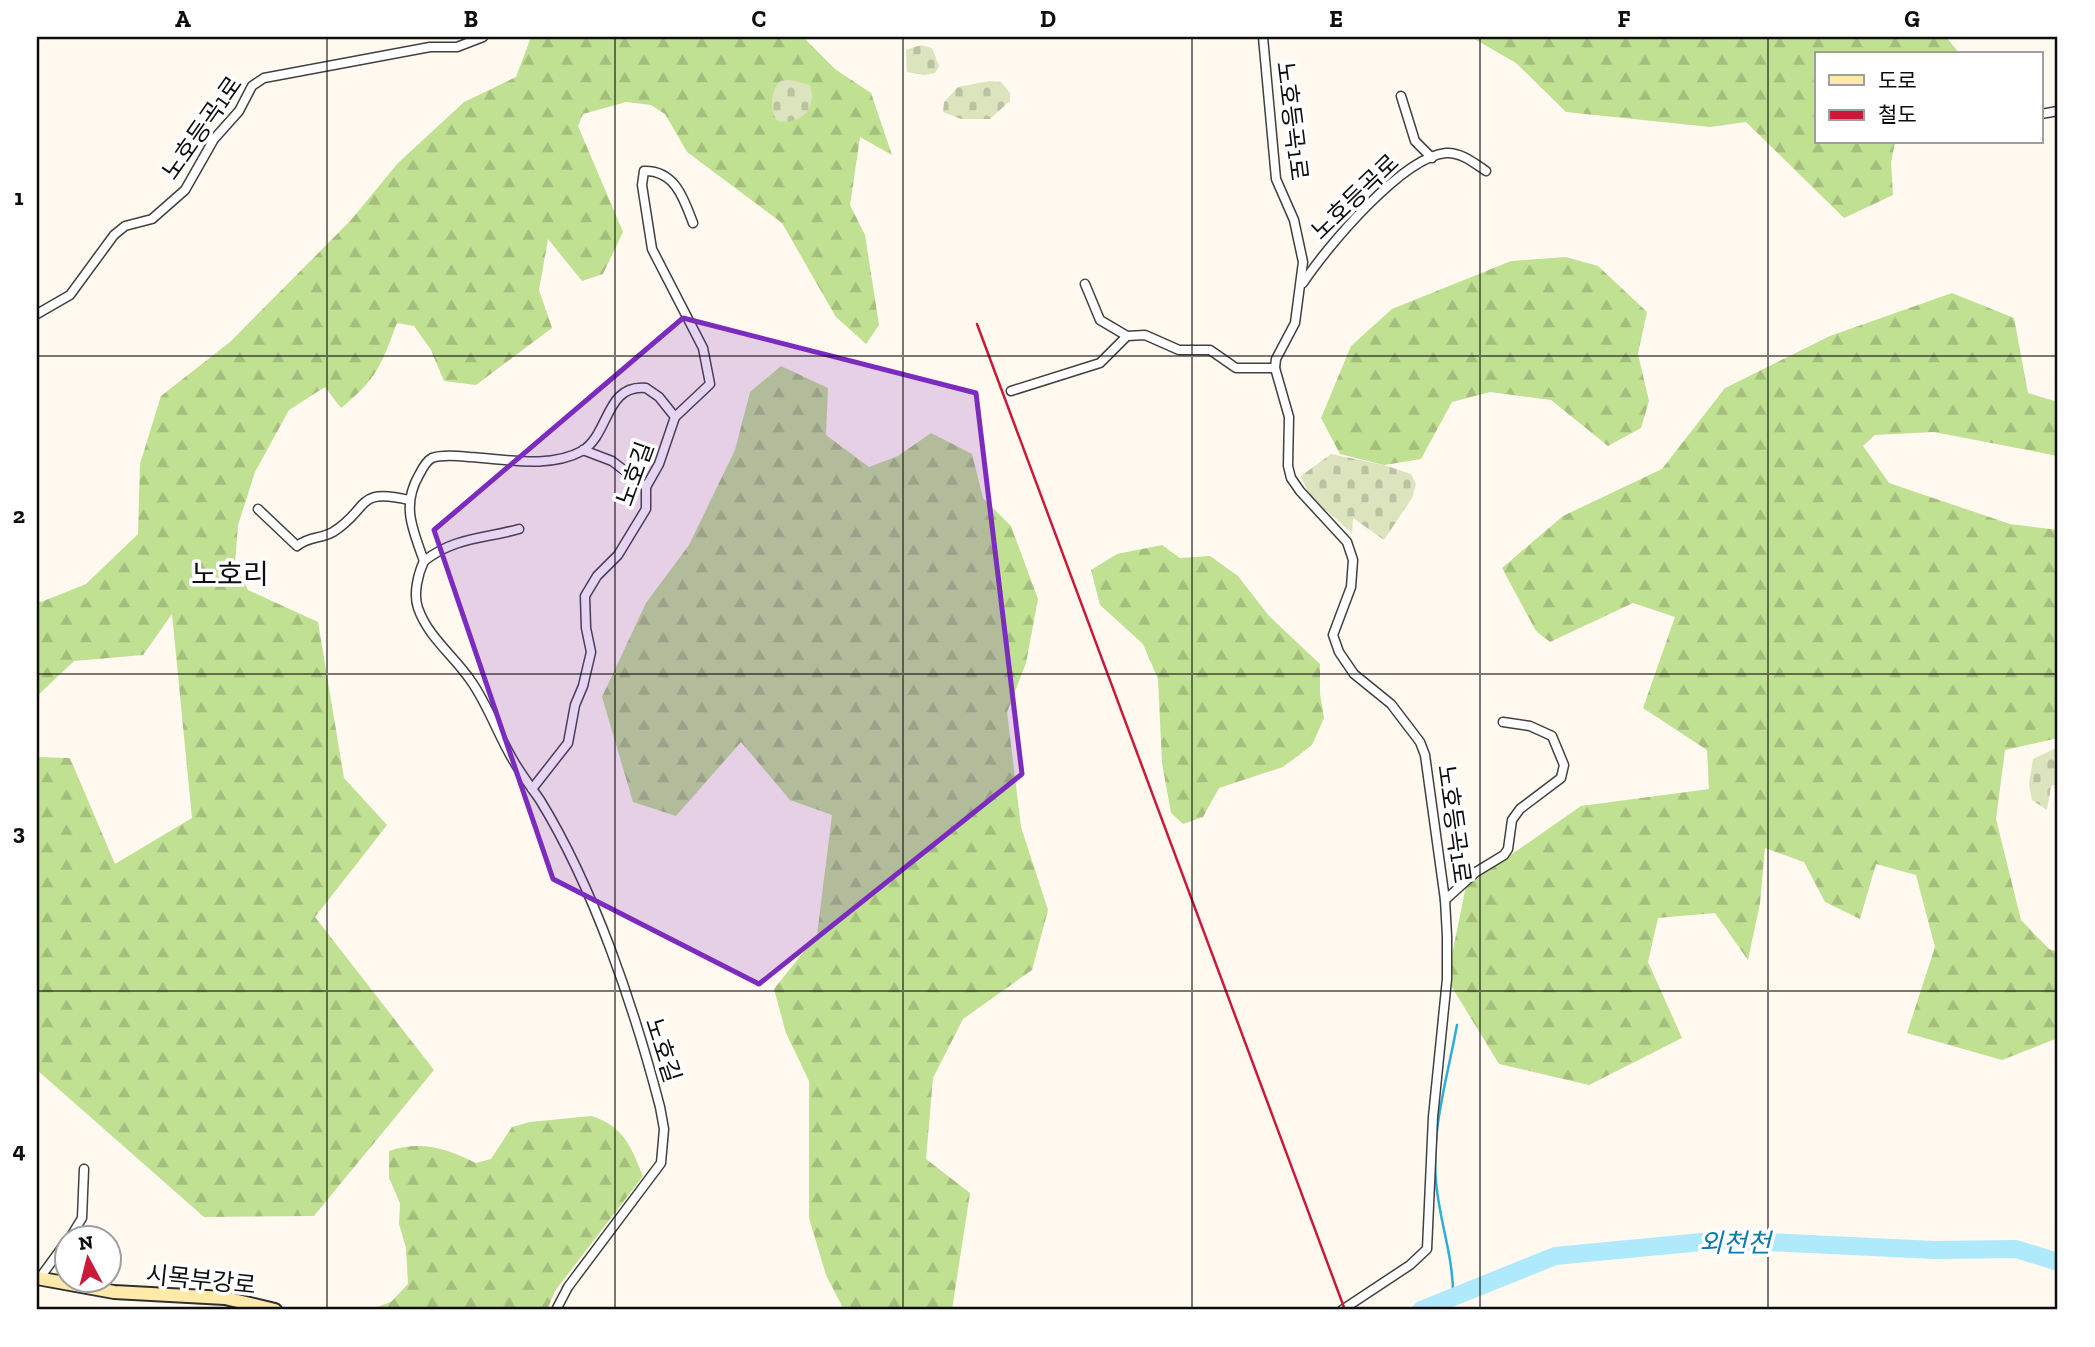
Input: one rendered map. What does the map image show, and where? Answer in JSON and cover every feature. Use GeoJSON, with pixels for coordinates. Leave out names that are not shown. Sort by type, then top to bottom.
{"type":"FeatureCollection","features":[{"type":"Feature","properties":{"kind":"main road","name":"시목부강로"},"geometry":{"type":"LineString","coordinates":[[38,1278],[114,1292],[225,1298],[275,1310]]}},
{"type":"Feature","properties":{"kind":"street","name":"노호등곡1로"},"geometry":{"type":"LineString","coordinates":[[37,314],[70,295],[114,235],[124,226],[152,219],[186,190],[214,139],[239,110],[253,86],[264,78],[412,50],[457,47],[482,37]]}},
{"type":"Feature","properties":{"kind":"street","name":"노호등곡1로"},"geometry":{"type":"LineString","coordinates":[[1263,37],[1276,178],[1301,243],[1301,286],[1295,323],[1276,359],[1275,368],[1287,410],[1290,478],[1347,542],[1353,560],[1351,587],[1333,635],[1339,653],[1354,674],[1391,704],[1420,742],[1429,775],[1446,900],[1447,979],[1433,1117],[1427,1248],[1410,1265],[1342,1310]]}},
{"type":"Feature","properties":{"kind":"street"},"geometry":{"type":"LineString","coordinates":[[1401,96],[1415,141],[1432,158]]}},
{"type":"Feature","properties":{"kind":"street","name":"노호등곡로"},"geometry":{"type":"LineString","coordinates":[[1301,286],[1320,258],[1394,180],[1446,153],[1461,155],[1486,171]]}},
{"type":"Feature","properties":{"kind":"street"},"geometry":{"type":"LineString","coordinates":[[675,417],[710,384],[704,348],[652,250],[642,185],[644,171],[654,171],[677,185],[693,223]]}},
{"type":"Feature","properties":{"kind":"street"},"geometry":{"type":"LineString","coordinates":[[1085,284],[1100,320],[1127,336],[1146,335],[1180,350],[1210,350],[1236,368],[1275,368]]}},
{"type":"Feature","properties":{"kind":"street"},"geometry":{"type":"LineString","coordinates":[[1010,391],[1100,363],[1127,336]]}},
{"type":"Feature","properties":{"kind":"street","name":"노호길"},"geometry":{"type":"LineString","coordinates":[[532,789],[568,743],[590,652],[586,628],[586,596],[597,576],[618,555],[646,509],[646,487],[659,464],[675,417],[659,397],[646,388],[618,395],[611,405],[605,426],[583,450]]}},
{"type":"Feature","properties":{"kind":"street"},"geometry":{"type":"LineString","coordinates":[[519,528],[458,541],[424,561],[410,523],[409,500],[417,478],[432,458],[452,456],[549,461],[583,450],[612,461],[646,487]]}},
{"type":"Feature","properties":{"kind":"street"},"geometry":{"type":"LineString","coordinates":[[258,509],[297,546],[307,537],[329,534],[367,499],[379,494],[409,500]]}},
{"type":"Feature","properties":{"kind":"street","name":"노호길"},"geometry":{"type":"LineString","coordinates":[[424,561],[419,572],[416,600],[418,609],[428,628],[471,681],[574,863],[604,932],[652,1073],[664,1129],[661,1163],[568,1287],[556,1310]]}},
{"type":"Feature","properties":{"kind":"street"},"geometry":{"type":"LineString","coordinates":[[1446,900],[1476,872],[1504,855],[1508,849],[1512,820],[1520,808],[1561,778],[1564,765],[1552,736],[1530,726],[1503,722]]}},
{"type":"Feature","properties":{"kind":"street","name":"시목부강로"},"geometry":{"type":"LineString","coordinates":[[78,1224],[82,1218],[84,1169]]}},
{"type":"Feature","properties":{"kind":"street","name":"시목부강로"},"geometry":{"type":"LineString","coordinates":[[38,1278],[52,1260]]}},
{"type":"Feature","properties":{"kind":"highlighted area"},"geometry":{"type":"Polygon","coordinates":[[[683,318],[976,393],[1022,774],[759,984],[553,879],[434,530],[683,318]]]}},
{"type":"Feature","properties":{"kind":"green space"},"geometry":{"type":"Polygon","coordinates":[[[531,37],[803,37],[835,69],[871,93],[892,155],[860,137],[850,205],[865,235],[879,325],[866,344],[836,317],[782,223],[687,152],[665,114],[651,105],[626,102],[583,114],[578,126],[623,232],[603,274],[582,281],[548,239],[539,290],[552,328],[476,385],[444,381],[431,350],[414,326],[397,323],[376,370],[363,388],[341,408],[325,387],[289,410],[255,472],[238,525],[235,564],[248,590],[318,622],[344,778],[387,825],[315,917],[434,1070],[314,1216],[204,1217],[37,1070],[37,757],[70,758],[115,864],[192,818],[172,614],[143,655],[74,661],[37,696],[37,600],[41,602],[86,584],[138,534],[140,464],[161,396],[230,342],[351,220],[398,163],[464,102],[516,77],[531,37]]]}},
{"type":"Feature","properties":{"kind":"green space"},"geometry":{"type":"Polygon","coordinates":[[[1471,37],[1946,37],[1958,52],[1815,52],[1815,144],[1895,144],[1891,163],[1893,195],[1844,218],[1746,122],[1710,127],[1566,112],[1516,63],[1471,37]]]}},
{"type":"Feature","properties":{"kind":"green space"},"geometry":{"type":"Polygon","coordinates":[[[921,45],[932,48],[939,66],[935,73],[924,75],[907,72],[906,50],[921,45]]]}},
{"type":"Feature","properties":{"kind":"green space"},"geometry":{"type":"Polygon","coordinates":[[[790,80],[810,85],[812,101],[806,114],[800,118],[786,122],[777,121],[772,106],[774,91],[779,81],[790,80]]]}},
{"type":"Feature","properties":{"kind":"green space"},"geometry":{"type":"Polygon","coordinates":[[[989,81],[1001,82],[1010,93],[1010,101],[990,119],[961,119],[943,112],[944,102],[958,87],[989,81]]]}},
{"type":"Feature","properties":{"kind":"green space"},"geometry":{"type":"Polygon","coordinates":[[[1566,257],[1598,266],[1647,312],[1638,354],[1649,401],[1641,428],[1608,446],[1551,400],[1490,392],[1452,402],[1421,459],[1384,465],[1340,454],[1321,418],[1351,346],[1392,309],[1511,261],[1566,257]]]}},
{"type":"Feature","properties":{"kind":"green space"},"geometry":{"type":"Polygon","coordinates":[[[1952,293],[2014,318],[2028,393],[2058,402],[2058,456],[1934,432],[1875,435],[1863,446],[1889,483],[2010,524],[2058,530],[2058,738],[2005,750],[1996,819],[2021,920],[2049,949],[2058,952],[2058,1038],[2002,1060],[1907,1033],[1935,947],[1916,875],[1876,864],[1860,919],[1825,902],[1804,862],[1765,848],[1760,903],[1748,960],[1715,913],[1658,918],[1648,962],[1682,1038],[1589,1085],[1499,1064],[1447,979],[1466,886],[1581,806],[1709,789],[1707,750],[1643,708],[1675,617],[1633,603],[1550,642],[1536,631],[1502,568],[1563,516],[1662,469],[1725,388],[1830,336],[1952,293]]]}},
{"type":"Feature","properties":{"kind":"green space"},"geometry":{"type":"Polygon","coordinates":[[[781,366],[828,388],[826,435],[869,467],[898,456],[931,433],[972,454],[983,498],[1011,526],[1038,599],[1026,663],[1007,712],[1021,827],[1048,910],[1032,970],[963,1019],[933,1078],[926,1159],[970,1193],[952,1310],[844,1310],[826,1275],[809,1218],[809,1081],[786,1033],[774,989],[817,935],[832,815],[790,800],[741,742],[676,816],[633,802],[602,697],[646,603],[689,545],[735,450],[750,392],[781,366]]]}},
{"type":"Feature","properties":{"kind":"green space"},"geometry":{"type":"Polygon","coordinates":[[[1331,454],[1384,465],[1411,474],[1416,484],[1412,498],[1384,540],[1353,518],[1352,533],[1309,495],[1301,476],[1331,454]]]}},
{"type":"Feature","properties":{"kind":"green space"},"geometry":{"type":"Polygon","coordinates":[[[1162,545],[1180,558],[1210,556],[1238,576],[1269,616],[1320,664],[1320,694],[1324,718],[1312,745],[1283,767],[1219,788],[1203,817],[1183,824],[1171,813],[1162,763],[1158,679],[1143,644],[1100,605],[1091,570],[1117,554],[1162,545]]]}},
{"type":"Feature","properties":{"kind":"green space"},"geometry":{"type":"Polygon","coordinates":[[[2058,747],[2058,784],[2051,786],[2047,810],[2032,800],[2029,784],[2033,759],[2058,747]]]}},
{"type":"Feature","properties":{"kind":"green space"},"geometry":{"type":"Polygon","coordinates":[[[591,1116],[619,1132],[630,1147],[643,1176],[555,1291],[547,1310],[368,1310],[391,1302],[408,1284],[406,1248],[399,1224],[400,1203],[389,1178],[389,1151],[423,1146],[455,1154],[476,1163],[491,1159],[512,1127],[530,1122],[591,1116]]]}},
{"type":"Feature","properties":{"kind":"waterway"},"geometry":{"type":"LineString","coordinates":[[1453,1298],[1435,1162],[1438,1122],[1457,1025]]}},
{"type":"Feature","properties":{"kind":"waterway","name":"외천천"},"geometry":{"type":"LineString","coordinates":[[1421,1310],[1555,1256],[1723,1240],[1935,1250],[2016,1249],[2058,1262]]}},
{"type":"Feature","properties":{"kind":"railway"},"geometry":{"type":"LineString","coordinates":[[977,324],[1345,1310]]}},
{"type":"Feature","properties":{"kind":"district","name":"노호리"},"geometry":{"type":"Point","coordinates":[230,574]}}]}
